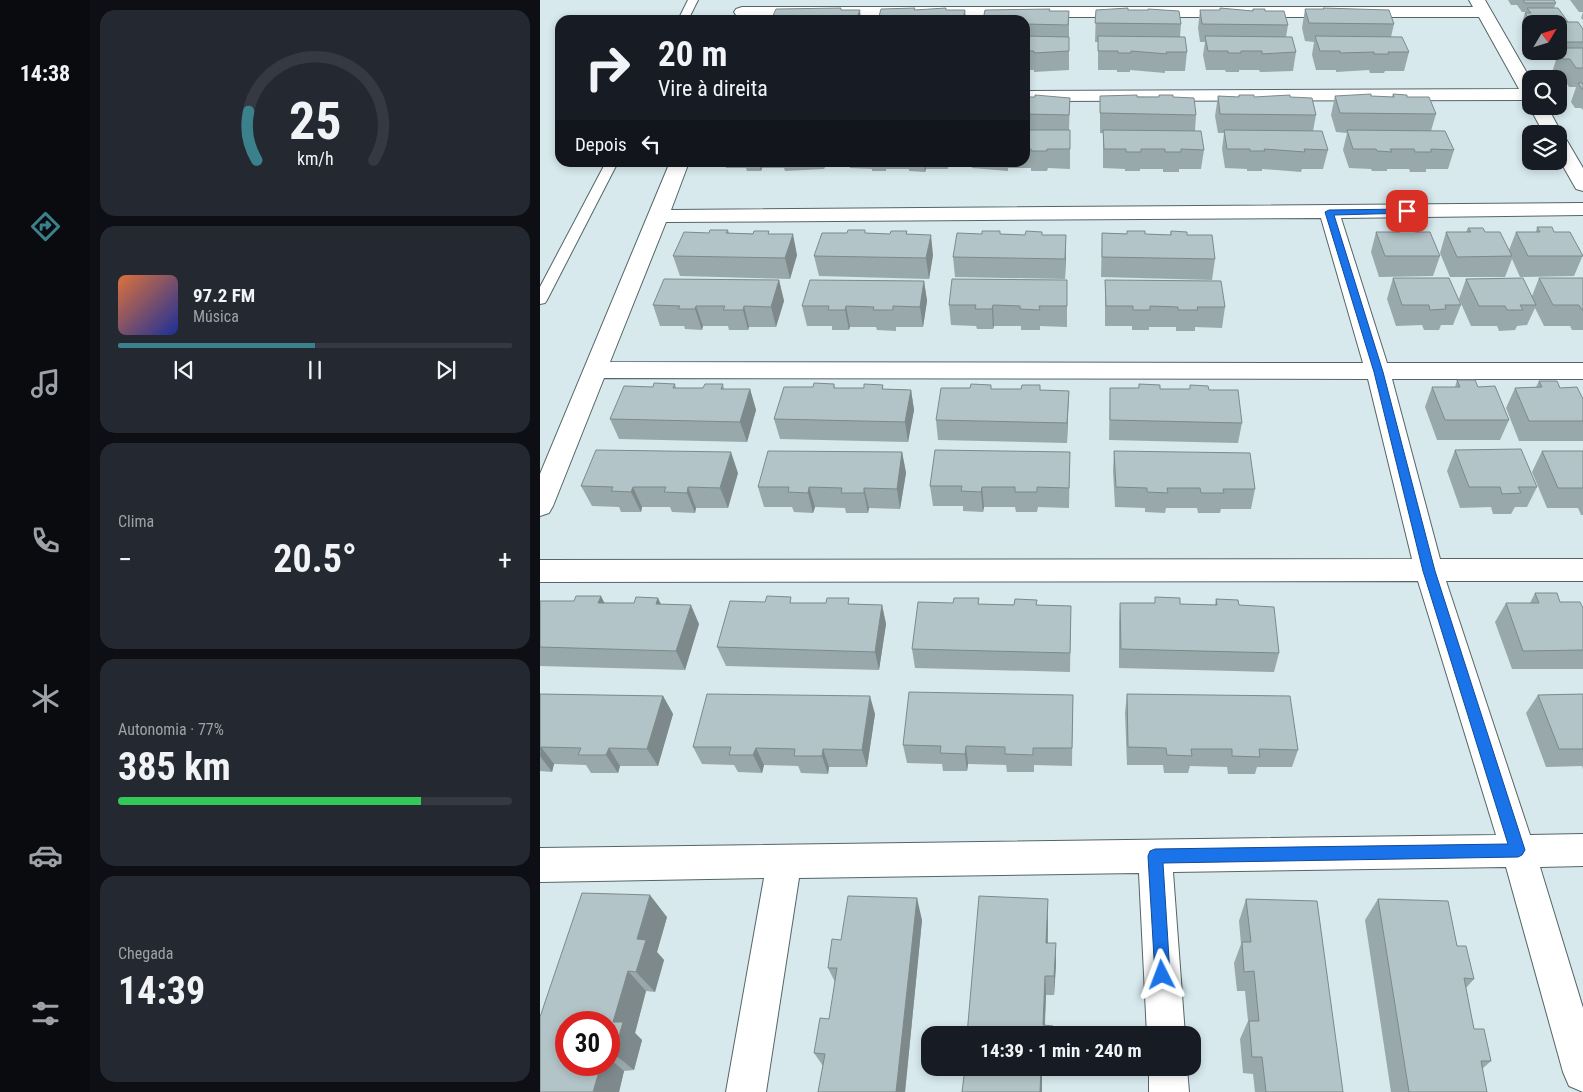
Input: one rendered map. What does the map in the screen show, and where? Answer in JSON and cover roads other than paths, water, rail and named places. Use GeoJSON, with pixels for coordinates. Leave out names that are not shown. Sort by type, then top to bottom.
{"type":"FeatureCollection","features":[{"type":"Feature","properties":{"kind":"street"},"geometry":{"type":"LineString","coordinates":[[742,11],[1480,6],[1522,79]]}},
{"type":"Feature","properties":{"kind":"street"},"geometry":{"type":"LineString","coordinates":[[1030,96],[1522,95]]}},
{"type":"Feature","properties":{"kind":"street"},"geometry":{"type":"LineString","coordinates":[[1567,157],[1583,185]]}},
{"type":"Feature","properties":{"kind":"street"},"geometry":{"type":"LineString","coordinates":[[540,506],[678,167]]}},
{"type":"Feature","properties":{"kind":"street"},"geometry":{"type":"LineString","coordinates":[[658,216],[1583,209]]}},
{"type":"Feature","properties":{"kind":"street"},"geometry":{"type":"LineString","coordinates":[[1329,212],[1378,372],[1429,571],[1518,850],[1583,1072]]}},
{"type":"Feature","properties":{"kind":"street"},"geometry":{"type":"LineString","coordinates":[[595,370],[1583,371]]}},
{"type":"Feature","properties":{"kind":"street"},"geometry":{"type":"LineString","coordinates":[[540,571],[1583,570]]}},
{"type":"Feature","properties":{"kind":"street"},"geometry":{"type":"LineString","coordinates":[[540,865],[1583,850]]}},
{"type":"Feature","properties":{"kind":"street"},"geometry":{"type":"LineString","coordinates":[[1155,856],[1165,1026]]}},
{"type":"Feature","properties":{"kind":"street"},"geometry":{"type":"LineString","coordinates":[[746,1092],[784,862]]}},
{"type":"Feature","properties":{"kind":"street"},"geometry":{"type":"LineString","coordinates":[[1168,1076],[1169,1092]]}},
{"type":"Feature","properties":{"kind":"lane"},"geometry":{"type":"LineString","coordinates":[[685,15],[692,0]]}},
{"type":"Feature","properties":{"kind":"lane"},"geometry":{"type":"LineString","coordinates":[[540,300],[609,167]]}}]}
